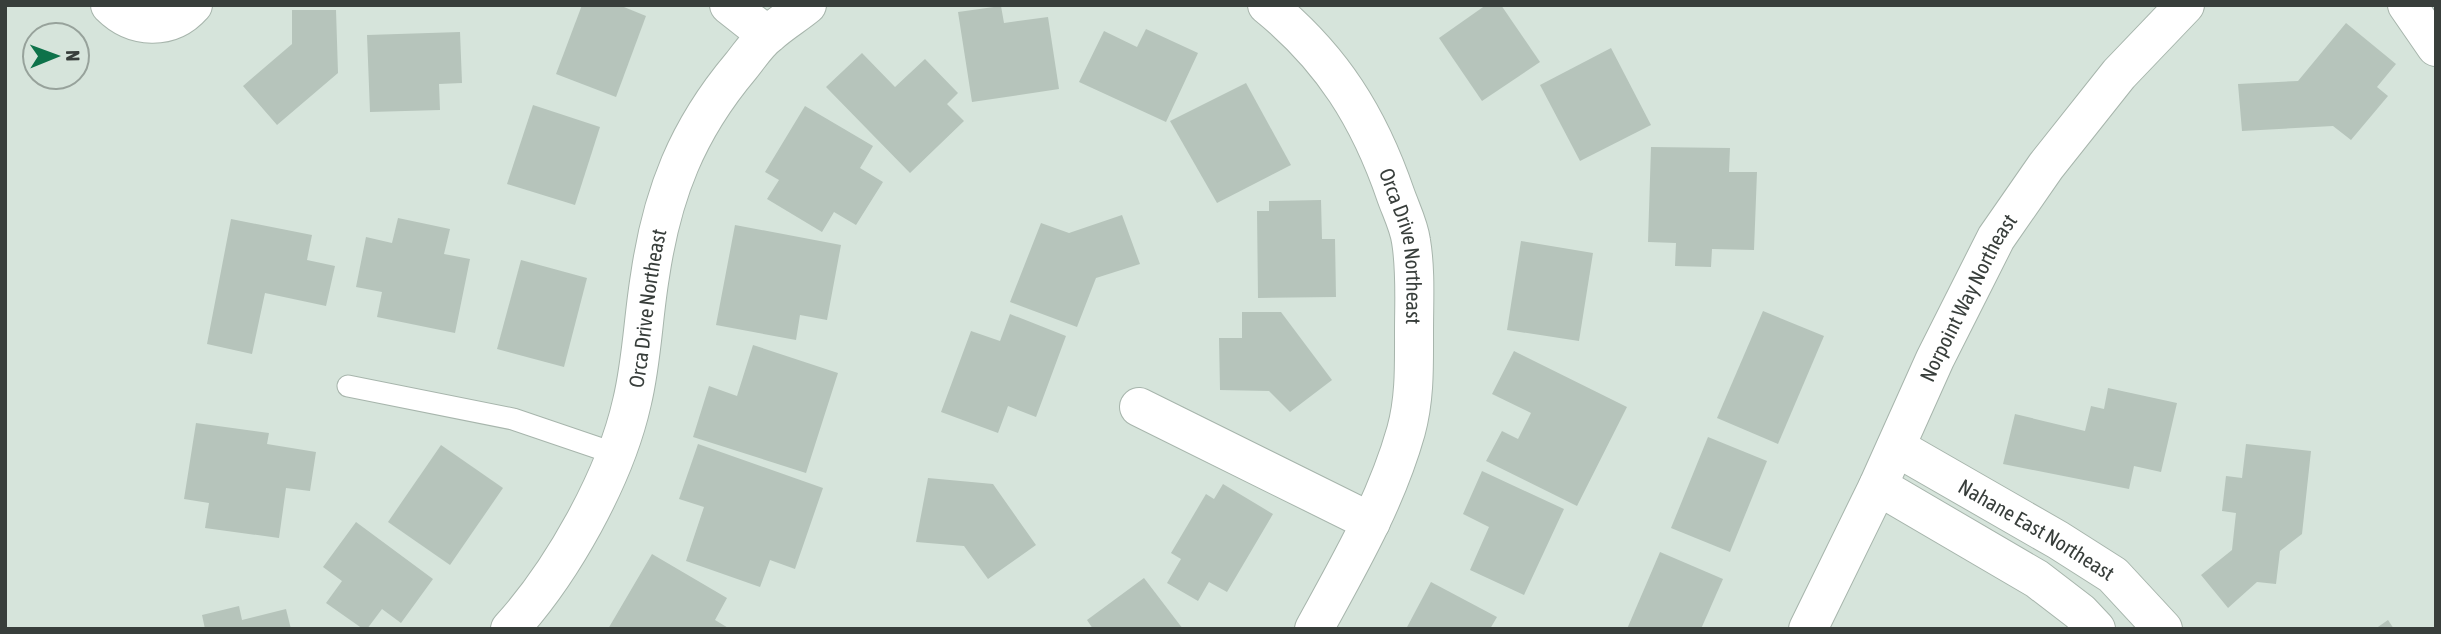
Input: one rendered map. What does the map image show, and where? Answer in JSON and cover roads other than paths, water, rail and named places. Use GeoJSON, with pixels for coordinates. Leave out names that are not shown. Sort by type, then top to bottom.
{"type":"FeatureCollection","features":[{"type":"Feature","properties":{"kind":"street"},"geometry":{"type":"LineString","coordinates":[[110,5],[118,14],[134,22],[153,25],[171,22],[194,5]]}},
{"type":"Feature","properties":{"kind":"street"},"geometry":{"type":"LineString","coordinates":[[729,5],[767,35]]}},
{"type":"Feature","properties":{"kind":"street","name":"Orca Drive Northeast"},"geometry":{"type":"LineString","coordinates":[[510,629],[523,615],[580,532],[616,454],[632,402],[650,276],[672,179],[694,132],[730,79],[767,35],[807,5]]}},
{"type":"Feature","properties":{"kind":"street","name":"Orca Drive Northeast"},"geometry":{"type":"LineString","coordinates":[[1267,5],[1317,54],[1365,120],[1383,159],[1411,238],[1414,268],[1415,391],[1406,429],[1393,472],[1371,522],[1314,629]]}},
{"type":"Feature","properties":{"kind":"street","name":"Norpoint Way Northeast"},"geometry":{"type":"LineString","coordinates":[[1808,629],[1878,486],[1935,359],[1996,238],[2046,166],[2119,74],[2185,5]]}},
{"type":"Feature","properties":{"kind":"street"},"geometry":{"type":"LineString","coordinates":[[2407,5],[2436,47]]}},
{"type":"Feature","properties":{"kind":"street"},"geometry":{"type":"LineString","coordinates":[[1139,407],[1371,522]]}},
{"type":"Feature","properties":{"kind":"street","name":"Nahane East Northeast"},"geometry":{"type":"LineString","coordinates":[[1896,447],[2058,540],[2113,575],[2163,629]]}},
{"type":"Feature","properties":{"kind":"street","name":"Nahane East Northeast"},"geometry":{"type":"LineString","coordinates":[[1878,486],[2037,579],[2080,612],[2096,629]]}},
{"type":"Feature","properties":{"kind":"lane"},"geometry":{"type":"LineString","coordinates":[[348,386],[513,419],[616,454]]}}]}
